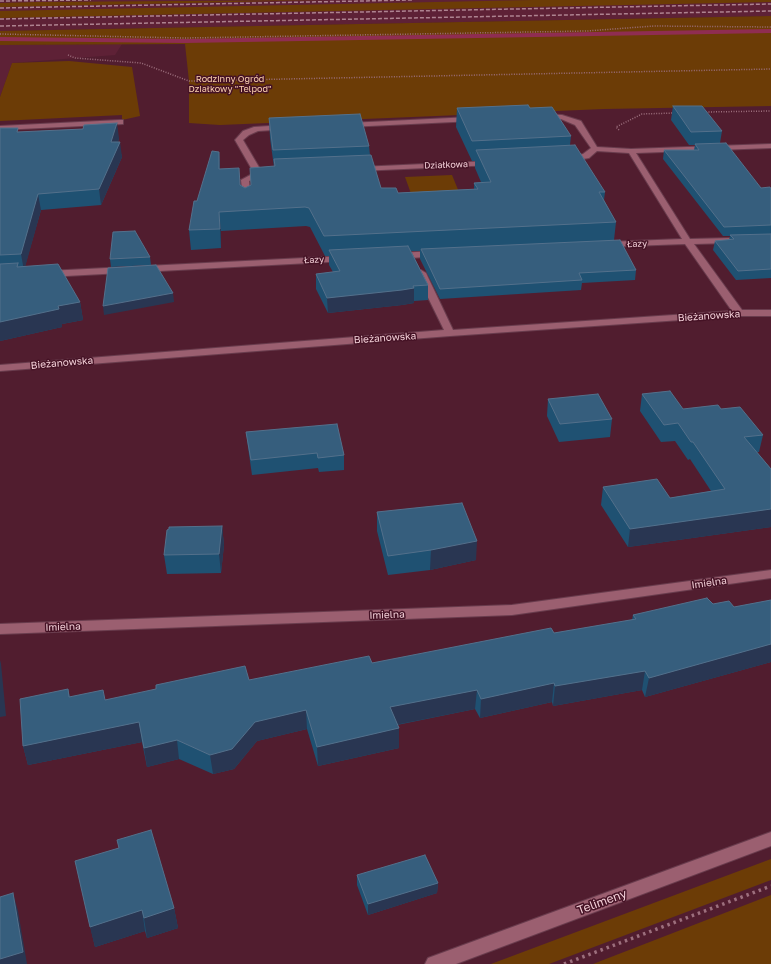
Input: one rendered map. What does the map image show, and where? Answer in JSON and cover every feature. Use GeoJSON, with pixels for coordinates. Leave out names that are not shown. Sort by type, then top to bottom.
{"type":"FeatureCollection","features":[{"type":"Feature","properties":{"kind":"street"},"geometry":{"type":"LineString","coordinates":[[533,117],[562,117],[578,123],[595,149]]}},
{"type":"Feature","properties":{"kind":"street"},"geometry":{"type":"LineString","coordinates":[[340,125],[480,119]]}},
{"type":"Feature","properties":{"kind":"street"},"geometry":{"type":"LineString","coordinates":[[0,128],[120,122]]}},
{"type":"Feature","properties":{"kind":"street"},"geometry":{"type":"LineString","coordinates":[[247,203],[245,180],[263,174],[239,140],[246,134],[258,129],[292,127]]}},
{"type":"Feature","properties":{"kind":"street"},"geometry":{"type":"LineString","coordinates":[[560,160],[586,156],[595,149],[631,150],[771,146]]}},
{"type":"Feature","properties":{"kind":"street"},"geometry":{"type":"LineString","coordinates":[[631,150],[688,242],[739,313]]}},
{"type":"Feature","properties":{"kind":"street","name":"Działkowa"},"geometry":{"type":"LineString","coordinates":[[354,169],[496,163]]}},
{"type":"Feature","properties":{"kind":"street","name":"Łazy"},"geometry":{"type":"LineString","coordinates":[[594,246],[743,240]]}},
{"type":"Feature","properties":{"kind":"street"},"geometry":{"type":"LineString","coordinates":[[389,257],[444,254]]}},
{"type":"Feature","properties":{"kind":"street"},"geometry":{"type":"LineString","coordinates":[[412,256],[450,333]]}},
{"type":"Feature","properties":{"kind":"street","name":"Łazy"},"geometry":{"type":"LineString","coordinates":[[36,274],[357,258]]}},
{"type":"Feature","properties":{"kind":"street","name":"Bieżanowska"},"geometry":{"type":"LineString","coordinates":[[0,368],[450,333],[739,313],[771,313]]}},
{"type":"Feature","properties":{"kind":"street","name":"Imielna"},"geometry":{"type":"LineString","coordinates":[[0,629],[512,610],[771,574]]}},
{"type":"Feature","properties":{"kind":"street","name":"Telimeny"},"geometry":{"type":"LineString","coordinates":[[434,964],[771,839]]}},
{"type":"Feature","properties":{"kind":"path"},"geometry":{"type":"LineString","coordinates":[[0,34],[185,38],[587,31],[654,26],[771,27]]}},
{"type":"Feature","properties":{"kind":"path"},"geometry":{"type":"LineString","coordinates":[[68,55],[75,58],[141,63],[189,81],[771,69]]}},
{"type":"Feature","properties":{"kind":"path"},"geometry":{"type":"LineString","coordinates":[[700,112],[771,110]]}},
{"type":"Feature","properties":{"kind":"path"},"geometry":{"type":"LineString","coordinates":[[631,150],[628,142],[616,127],[642,114],[678,113]]}},
{"type":"Feature","properties":{"kind":"path"},"geometry":{"type":"LineString","coordinates":[[564,964],[771,886]]}},
{"type":"Feature","properties":{"kind":"shaded area"},"geometry":{"type":"Polygon","coordinates":[[[0,0],[771,0],[771,16],[0,31],[0,0]]]}},
{"type":"Feature","properties":{"kind":"shaded area"},"geometry":{"type":"Polygon","coordinates":[[[122,44],[115,55],[12,63],[0,97],[0,45],[122,44]]]}},
{"type":"Feature","properties":{"kind":"green space"},"geometry":{"type":"Polygon","coordinates":[[[326,0],[0,7],[0,3],[38,2],[326,0]]]}},
{"type":"Feature","properties":{"kind":"green space"},"geometry":{"type":"Polygon","coordinates":[[[533,0],[771,0],[771,2],[0,18],[0,11],[533,0]]]}},
{"type":"Feature","properties":{"kind":"green space","name":"Rodzinny Ogród Działkowy \"Telpod\""},"geometry":{"type":"Polygon","coordinates":[[[771,16],[771,106],[604,109],[220,125],[189,123],[189,81],[185,44],[0,45],[0,31],[771,16]]]}},
{"type":"Feature","properties":{"kind":"green space"},"geometry":{"type":"Polygon","coordinates":[[[69,61],[132,67],[140,116],[122,120],[122,115],[0,121],[0,97],[12,63],[69,61]]]}},
{"type":"Feature","properties":{"kind":"green space"},"geometry":{"type":"Polygon","coordinates":[[[452,175],[461,197],[413,199],[405,177],[452,175]]]}},
{"type":"Feature","properties":{"kind":"green space"},"geometry":{"type":"Polygon","coordinates":[[[771,859],[771,880],[549,964],[491,964],[771,859]]]}},
{"type":"Feature","properties":{"kind":"green space"},"geometry":{"type":"Polygon","coordinates":[[[771,895],[771,964],[593,964],[771,895]]]}},
{"type":"Feature","properties":{"kind":"building"},"geometry":{"type":"Polygon","coordinates":[[[528,105],[530,108],[552,107],[571,136],[472,141],[457,108],[528,105]]]}},
{"type":"Feature","properties":{"kind":"building"},"geometry":{"type":"Polygon","coordinates":[[[673,106],[702,106],[722,131],[691,132],[673,106]]]}},
{"type":"Feature","properties":{"kind":"building"},"geometry":{"type":"Polygon","coordinates":[[[360,114],[369,146],[273,150],[269,118],[360,114]]]}},
{"type":"Feature","properties":{"kind":"building"},"geometry":{"type":"Polygon","coordinates":[[[117,123],[111,142],[120,142],[99,189],[38,194],[21,254],[0,255],[0,128],[18,128],[17,132],[83,129],[84,125],[117,123]]]}},
{"type":"Feature","properties":{"kind":"building"},"geometry":{"type":"Polygon","coordinates":[[[726,143],[761,188],[770,187],[771,225],[724,227],[664,150],[699,150],[695,144],[726,143]]]}},
{"type":"Feature","properties":{"kind":"building"},"geometry":{"type":"Polygon","coordinates":[[[575,145],[605,192],[599,192],[616,222],[324,236],[309,208],[305,207],[219,212],[220,229],[189,230],[194,201],[197,201],[212,151],[219,152],[219,169],[239,168],[240,185],[245,188],[251,185],[250,168],[275,166],[274,159],[371,155],[381,188],[396,188],[398,193],[478,189],[474,183],[491,182],[476,150],[575,145]]]}},
{"type":"Feature","properties":{"kind":"building"},"geometry":{"type":"Polygon","coordinates":[[[135,231],[150,257],[110,259],[113,232],[135,231]]]}},
{"type":"Feature","properties":{"kind":"building"},"geometry":{"type":"Polygon","coordinates":[[[771,234],[771,269],[738,271],[715,241],[734,239],[730,235],[771,234]]]}},
{"type":"Feature","properties":{"kind":"building"},"geometry":{"type":"Polygon","coordinates":[[[620,240],[636,270],[579,273],[582,280],[440,289],[421,249],[620,240]]]}},
{"type":"Feature","properties":{"kind":"building"},"geometry":{"type":"Polygon","coordinates":[[[408,246],[428,285],[413,286],[414,288],[402,290],[327,298],[316,274],[340,271],[329,250],[408,246]]]}},
{"type":"Feature","properties":{"kind":"building"},"geometry":{"type":"Polygon","coordinates":[[[18,263],[17,267],[58,264],[80,302],[58,306],[59,309],[0,322],[0,264],[18,263]]]}},
{"type":"Feature","properties":{"kind":"building"},"geometry":{"type":"Polygon","coordinates":[[[156,265],[173,293],[103,306],[108,268],[156,265]]]}},
{"type":"Feature","properties":{"kind":"building"},"geometry":{"type":"Polygon","coordinates":[[[670,391],[683,409],[718,405],[721,409],[740,407],[763,435],[744,437],[771,469],[771,509],[630,529],[603,487],[657,479],[670,498],[725,489],[678,423],[664,425],[642,394],[670,391]]]}},
{"type":"Feature","properties":{"kind":"building"},"geometry":{"type":"Polygon","coordinates":[[[598,394],[612,419],[560,424],[548,399],[598,394]]]}},
{"type":"Feature","properties":{"kind":"building"},"geometry":{"type":"Polygon","coordinates":[[[337,424],[344,455],[318,458],[317,453],[251,460],[246,432],[337,424]]]}},
{"type":"Feature","properties":{"kind":"building"},"geometry":{"type":"Polygon","coordinates":[[[462,503],[477,541],[431,550],[388,556],[377,512],[462,503]]]}},
{"type":"Feature","properties":{"kind":"building"},"geometry":{"type":"Polygon","coordinates":[[[222,526],[219,554],[164,555],[167,530],[169,527],[222,526]]]}},
{"type":"Feature","properties":{"kind":"building"},"geometry":{"type":"Polygon","coordinates":[[[707,598],[713,604],[729,601],[734,607],[771,600],[771,644],[649,678],[645,671],[555,686],[554,683],[481,699],[477,690],[390,707],[399,728],[317,747],[306,710],[255,722],[232,749],[210,755],[177,740],[144,748],[139,722],[23,746],[20,699],[68,689],[69,697],[103,690],[105,700],[156,689],[156,685],[245,666],[249,680],[369,656],[372,663],[551,628],[554,633],[636,619],[633,615],[707,598]]]}},
{"type":"Feature","properties":{"kind":"building"},"geometry":{"type":"Polygon","coordinates":[[[151,830],[174,908],[144,918],[142,910],[90,927],[75,861],[119,848],[117,840],[151,830]]]}},
{"type":"Feature","properties":{"kind":"building"},"geometry":{"type":"Polygon","coordinates":[[[425,855],[438,883],[368,904],[357,875],[425,855]]]}},
{"type":"Feature","properties":{"kind":"building"},"geometry":{"type":"Polygon","coordinates":[[[13,893],[23,952],[0,959],[0,897],[13,893]]]}},
{"type":"Feature","properties":{"kind":"waterway"},"geometry":{"type":"LineString","coordinates":[[0,39],[185,41],[771,31]]}},
{"type":"Feature","properties":{"kind":"railway"},"geometry":{"type":"LineString","coordinates":[[0,1],[91,0]]}},
{"type":"Feature","properties":{"kind":"railway"},"geometry":{"type":"LineString","coordinates":[[0,8],[412,0]]}},
{"type":"Feature","properties":{"kind":"railway"},"geometry":{"type":"LineString","coordinates":[[0,19],[771,4]]}},
{"type":"Feature","properties":{"kind":"railway"},"geometry":{"type":"LineString","coordinates":[[0,26],[771,11]]}}]}
